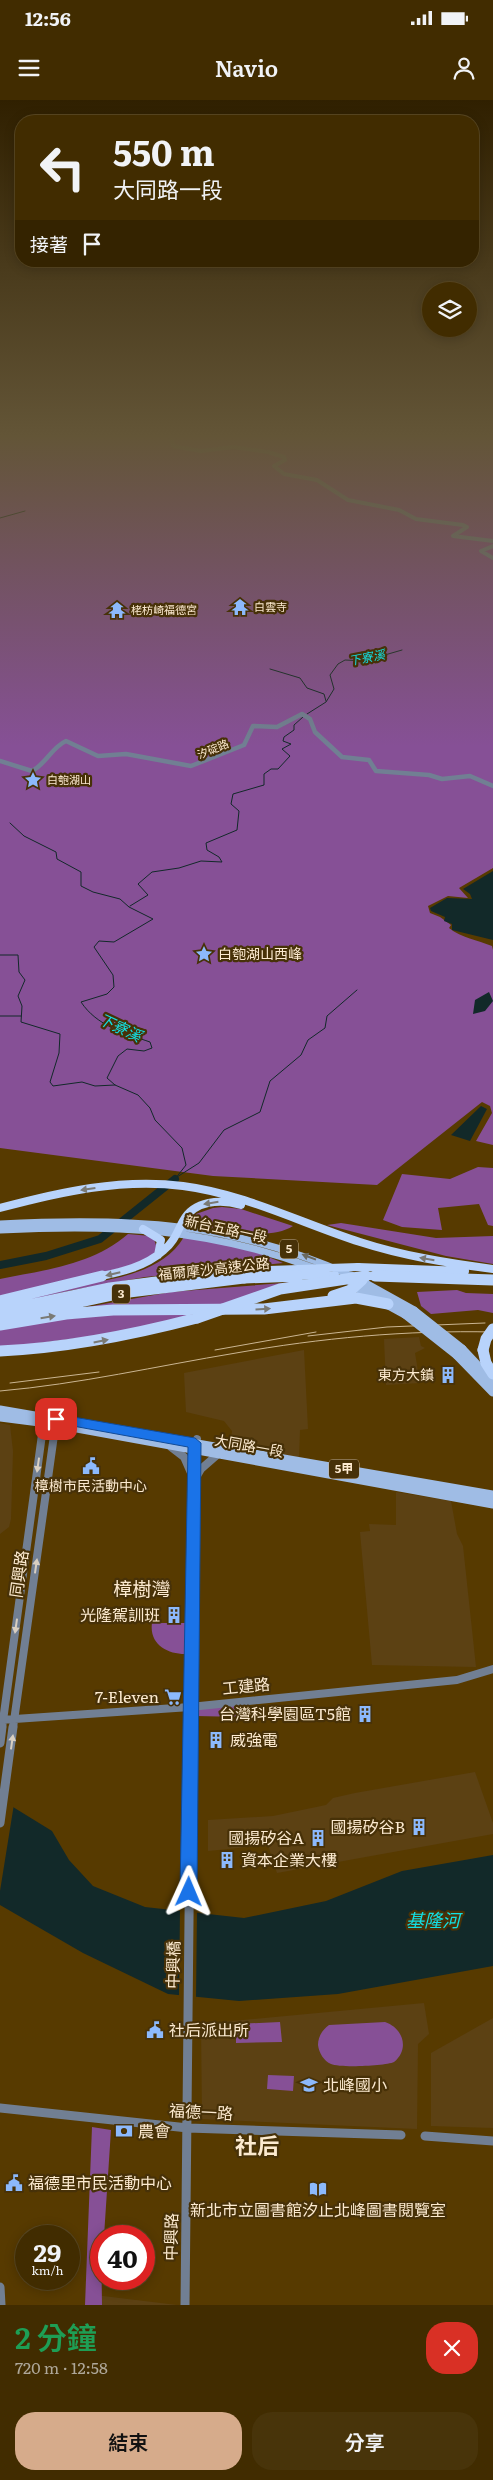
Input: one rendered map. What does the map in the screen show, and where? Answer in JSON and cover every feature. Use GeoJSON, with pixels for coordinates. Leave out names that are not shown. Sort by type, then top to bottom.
{"type":"FeatureCollection","features":[{"type":"Feature","properties":{"kind":"highway"},"geometry":{"type":"LineString","coordinates":[[0,1208],[84,1189],[137,1184],[184,1186],[214,1192],[254,1204],[342,1236]]}},
{"type":"Feature","properties":{"kind":"highway"},"geometry":{"type":"LineString","coordinates":[[0,1301],[123,1272],[144,1264],[168,1247],[195,1207],[215,1202],[232,1202],[408,1255],[493,1268]]}},
{"type":"Feature","properties":{"kind":"highway"},"geometry":{"type":"LineString","coordinates":[[143,1229],[156,1235],[161,1240],[158,1255]]}},
{"type":"Feature","properties":{"kind":"highway","name":"福爾摩沙高速公路"},"geometry":{"type":"LineString","coordinates":[[0,1311],[67,1295],[182,1277],[243,1271],[358,1267],[493,1274]]}},
{"type":"Feature","properties":{"kind":"highway","name":"福爾摩沙高速公路"},"geometry":{"type":"LineString","coordinates":[[0,1319],[49,1306],[111,1295],[244,1278],[317,1275],[366,1280],[493,1280]]}},
{"type":"Feature","properties":{"kind":"highway"},"geometry":{"type":"LineString","coordinates":[[301,1304],[346,1292],[366,1280]]}},
{"type":"Feature","properties":{"kind":"highway"},"geometry":{"type":"LineString","coordinates":[[0,1351],[54,1348],[95,1342],[197,1318],[280,1289],[366,1280]]}},
{"type":"Feature","properties":{"kind":"highway"},"geometry":{"type":"LineString","coordinates":[[0,1325],[66,1314],[113,1310],[264,1309],[356,1298],[388,1304]]}},
{"type":"Feature","properties":{"kind":"highway"},"geometry":{"type":"LineString","coordinates":[[493,1329],[486,1339],[483,1350],[486,1363],[493,1374]]}},
{"type":"Feature","properties":{"kind":"main road","name":"新台五路一段"},"geometry":{"type":"LineString","coordinates":[[0,1224],[152,1222],[240,1243],[366,1280],[414,1311],[493,1382]]}},
{"type":"Feature","properties":{"kind":"main road","name":"新台五路一段"},"geometry":{"type":"LineString","coordinates":[[0,1230],[81,1223],[143,1229],[180,1229]]}},
{"type":"Feature","properties":{"kind":"main road","name":"新台五路一段"},"geometry":{"type":"LineString","coordinates":[[366,1280],[388,1304],[460,1352],[493,1392]]}},
{"type":"Feature","properties":{"kind":"main road","name":"大同路一段"},"geometry":{"type":"LineString","coordinates":[[0,1410],[44,1420],[195,1444],[493,1504]]}},
{"type":"Feature","properties":{"kind":"main road","name":"大同路一段"},"geometry":{"type":"LineString","coordinates":[[0,1417],[44,1420]]}},
{"type":"Feature","properties":{"kind":"main road","name":"大同路一段"},"geometry":{"type":"LineString","coordinates":[[56,1422],[161,1444],[195,1444],[217,1455],[268,1459],[493,1495]]}},
{"type":"Feature","properties":{"kind":"street"},"geometry":{"type":"LineString","coordinates":[[493,546],[481,551],[493,558]]}},
{"type":"Feature","properties":{"kind":"street","name":"汐碇路"},"geometry":{"type":"LineString","coordinates":[[0,761],[32,771],[45,764],[49,755],[62,741],[66,740],[98,756],[126,754],[196,765],[244,745],[253,726],[276,726],[302,714],[310,719],[315,732],[342,757],[369,760],[376,771],[430,775],[442,779],[470,776],[493,786]]}},
{"type":"Feature","properties":{"kind":"street","name":"同興路"},"geometry":{"type":"LineString","coordinates":[[0,1744],[44,1420]]}},
{"type":"Feature","properties":{"kind":"street","name":"同興路"},"geometry":{"type":"LineString","coordinates":[[0,1824],[56,1422]]}},
{"type":"Feature","properties":{"kind":"street"},"geometry":{"type":"LineString","coordinates":[[161,1444],[174,1448],[183,1455],[189,1464],[194,1482]]}},
{"type":"Feature","properties":{"kind":"street"},"geometry":{"type":"LineString","coordinates":[[190,1707],[195,1444]]}},
{"type":"Feature","properties":{"kind":"street"},"geometry":{"type":"LineString","coordinates":[[194,1482],[201,1469],[217,1455]]}},
{"type":"Feature","properties":{"kind":"street","name":"工建路"},"geometry":{"type":"LineString","coordinates":[[2,1720],[190,1707],[457,1680],[484,1674],[493,1669]]}},
{"type":"Feature","properties":{"kind":"street","name":"中興橋"},"geometry":{"type":"LineString","coordinates":[[187,2020],[190,1707]]}},
{"type":"Feature","properties":{"kind":"street","name":"中興路"},"geometry":{"type":"LineString","coordinates":[[185,2305],[188,2128],[187,2020]]}},
{"type":"Feature","properties":{"kind":"street","name":"福德一路"},"geometry":{"type":"LineString","coordinates":[[0,2108],[188,2128],[401,2135]]}},
{"type":"Feature","properties":{"kind":"street"},"geometry":{"type":"LineString","coordinates":[[425,2136],[493,2140]]}},
{"type":"Feature","properties":{"kind":"street"},"geometry":{"type":"LineString","coordinates":[[0,2287],[1,2305]]}},
{"type":"Feature","properties":{"kind":"shaded area"},"geometry":{"type":"Polygon","coordinates":[[[0,540],[493,540],[493,868],[459,888],[468,898],[448,896],[428,906],[430,913],[451,925],[449,928],[464,937],[492,946],[493,1145],[476,1141],[492,1113],[490,1106],[482,1102],[377,1185],[213,1176],[0,1148],[0,540]]]}},
{"type":"Feature","properties":{"kind":"shaded area"},"geometry":{"type":"Polygon","coordinates":[[[478,1167],[493,1168],[493,1226],[488,1225],[479,1204],[438,1208],[442,1230],[402,1227],[383,1220],[402,1174],[450,1179],[478,1167]]]}},
{"type":"Feature","properties":{"kind":"shaded area"},"geometry":{"type":"Polygon","coordinates":[[[222,1207],[241,1209],[293,1226],[283,1231],[257,1234],[229,1231],[192,1223],[196,1214],[222,1207]]]}},
{"type":"Feature","properties":{"kind":"shaded area"},"geometry":{"type":"Polygon","coordinates":[[[341,1223],[436,1238],[493,1236],[493,1264],[446,1256],[327,1225],[341,1223]]]}},
{"type":"Feature","properties":{"kind":"shaded area"},"geometry":{"type":"Polygon","coordinates":[[[128,1234],[150,1236],[154,1239],[157,1248],[154,1254],[133,1265],[0,1298],[0,1279],[67,1265],[99,1253],[128,1234]]]}},
{"type":"Feature","properties":{"kind":"shaded area"},"geometry":{"type":"Polygon","coordinates":[[[184,1237],[249,1249],[283,1263],[145,1277],[73,1290],[0,1307],[55,1290],[126,1276],[144,1270],[159,1262],[173,1251],[184,1237]]]}},
{"type":"Feature","properties":{"kind":"shaded area"},"geometry":{"type":"Polygon","coordinates":[[[308,1281],[222,1307],[70,1310],[171,1292],[308,1281]]]}},
{"type":"Feature","properties":{"kind":"shaded area"},"geometry":{"type":"Polygon","coordinates":[[[457,1290],[466,1293],[493,1294],[493,1313],[478,1310],[431,1314],[421,1306],[417,1292],[457,1290]]]}},
{"type":"Feature","properties":{"kind":"shaded area"},"geometry":{"type":"Polygon","coordinates":[[[134,1313],[198,1313],[134,1331],[0,1348],[0,1330],[55,1320],[134,1313]]]}},
{"type":"Feature","properties":{"kind":"shaded area"},"geometry":{"type":"Polygon","coordinates":[[[419,1337],[421,1346],[425,1348],[415,1353],[420,1383],[386,1385],[384,1339],[419,1337]]]}},
{"type":"Feature","properties":{"kind":"shaded area"},"geometry":{"type":"Polygon","coordinates":[[[304,1350],[308,1429],[300,1430],[299,1458],[230,1445],[232,1431],[224,1421],[186,1412],[184,1373],[304,1350]]]}},
{"type":"Feature","properties":{"kind":"shaded area"},"geometry":{"type":"Polygon","coordinates":[[[0,1423],[10,1425],[13,1451],[11,1519],[9,1527],[0,1534],[0,1423]]]}},
{"type":"Feature","properties":{"kind":"shaded area"},"geometry":{"type":"Polygon","coordinates":[[[396,1492],[451,1501],[457,1534],[463,1546],[476,1667],[372,1665],[360,1532],[370,1531],[369,1524],[396,1525],[396,1492]]]}},
{"type":"Feature","properties":{"kind":"shaded area"},"geometry":{"type":"Polygon","coordinates":[[[152,1623],[186,1623],[185,1654],[166,1650],[156,1642],[153,1637],[152,1623]]]}},
{"type":"Feature","properties":{"kind":"shaded area"},"geometry":{"type":"Polygon","coordinates":[[[247,1701],[242,1717],[196,1716],[199,1706],[247,1701]]]}},
{"type":"Feature","properties":{"kind":"shaded area"},"geometry":{"type":"Polygon","coordinates":[[[475,1772],[493,1823],[493,1834],[277,1873],[268,1845],[208,1851],[208,1820],[273,1816],[326,1805],[333,1798],[355,1793],[475,1772]]]}},
{"type":"Feature","properties":{"kind":"shaded area","name":"北峰國小"},"geometry":{"type":"Polygon","coordinates":[[[424,2003],[429,2034],[418,2044],[417,2129],[202,2119],[201,2024],[424,2003]]]}},
{"type":"Feature","properties":{"kind":"shaded area"},"geometry":{"type":"Polygon","coordinates":[[[493,2018],[493,2128],[431,2126],[431,2053],[493,2018]]]}},
{"type":"Feature","properties":{"kind":"shaded area"},"geometry":{"type":"Polygon","coordinates":[[[280,2022],[282,2042],[236,2043],[236,2024],[280,2022]]]}},
{"type":"Feature","properties":{"kind":"shaded area"},"geometry":{"type":"Polygon","coordinates":[[[385,2022],[396,2029],[402,2039],[402,2051],[394,2062],[382,2065],[343,2066],[328,2063],[321,2054],[318,2045],[319,2039],[322,2031],[329,2025],[385,2022]]]}},
{"type":"Feature","properties":{"kind":"shaded area"},"geometry":{"type":"Polygon","coordinates":[[[268,2075],[294,2076],[293,2091],[267,2089],[268,2075]]]}},
{"type":"Feature","properties":{"kind":"shaded area"},"geometry":{"type":"Polygon","coordinates":[[[92,2127],[111,2130],[105,2225],[90,2225],[90,2290],[102,2290],[102,2305],[85,2305],[92,2127]]]}},
{"type":"Feature","properties":{"kind":"shaded area"},"geometry":{"type":"Polygon","coordinates":[[[95,2295],[177,2305],[95,2305],[95,2295]]]}},
{"type":"Feature","properties":{"kind":"water"},"geometry":{"type":"Polygon","coordinates":[[[493,871],[493,940],[452,930],[452,924],[444,921],[445,917],[431,911],[430,908],[447,898],[472,899],[470,894],[463,889],[493,871]]]}},
{"type":"Feature","properties":{"kind":"water"},"geometry":{"type":"Polygon","coordinates":[[[489,992],[493,1001],[485,1011],[473,1014],[475,1000],[489,992]]]}},
{"type":"Feature","properties":{"kind":"water"},"geometry":{"type":"Polygon","coordinates":[[[481,1106],[487,1109],[470,1141],[451,1135],[481,1106]]]}},
{"type":"Feature","properties":{"kind":"water","name":"基隆河"},"geometry":{"type":"Polygon","coordinates":[[[0,1799],[52,1831],[69,1860],[93,1886],[145,1907],[244,1918],[326,1901],[402,1871],[493,1855],[493,1966],[338,1994],[239,2001],[168,1994],[83,1953],[0,1905],[0,1799]]]}},
{"type":"Feature","properties":{"kind":"pier"},"geometry":{"type":"Polygon","coordinates":[[[0,1796],[14,1804],[0,1891],[0,1796]]]}},
{"type":"Feature","properties":{"kind":"pier"},"geometry":{"type":"Polygon","coordinates":[[[180,1909],[197,1910],[196,1999],[179,1997],[180,1909]]]}},
{"type":"Feature","properties":{"kind":"waterway","name":"下寮溪"},"geometry":{"type":"LineString","coordinates":[[307,714],[326,702],[334,689],[330,675],[338,664],[345,660],[364,661],[402,650]]}},
{"type":"Feature","properties":{"kind":"waterway"},"geometry":{"type":"LineString","coordinates":[[270,669],[300,678],[307,688],[324,694],[326,701]]}},
{"type":"Feature","properties":{"kind":"waterway","name":"下寮溪"},"geometry":{"type":"LineString","coordinates":[[130,906],[148,895],[138,884],[152,872],[179,868],[201,861],[222,862],[219,857],[207,850],[206,843],[237,830],[239,811],[231,804],[233,794],[264,785],[264,774],[271,769],[278,769],[290,756],[282,749],[291,744],[283,741],[284,737],[294,730],[294,725],[303,717]]}},
{"type":"Feature","properties":{"kind":"waterway","name":"下寮溪"},"geometry":{"type":"LineString","coordinates":[[10,823],[24,836],[56,852],[57,859],[81,872],[81,886],[93,892],[120,899],[129,907],[153,919],[114,942],[99,941],[94,947],[113,975],[114,987],[107,994],[81,1002],[87,1010],[103,1023],[121,1032],[150,1042],[152,1048],[144,1051],[127,1049],[118,1056],[107,1078],[115,1085]]}},
{"type":"Feature","properties":{"kind":"waterway"},"geometry":{"type":"LineString","coordinates":[[0,955],[18,955],[19,972],[25,980],[18,996],[22,1006],[21,1022],[60,1034],[59,1053],[50,1082],[53,1086],[82,1082],[95,1086],[115,1085]]}},
{"type":"Feature","properties":{"kind":"waterway"},"geometry":{"type":"LineString","coordinates":[[177,1177],[199,1163],[224,1130],[260,1112],[270,1081],[301,1055],[308,1040],[325,1028],[327,1016],[357,990]]}},
{"type":"Feature","properties":{"kind":"waterway"},"geometry":{"type":"LineString","coordinates":[[0,1016],[21,1016]]}},
{"type":"Feature","properties":{"kind":"waterway","name":"下寮溪"},"geometry":{"type":"LineString","coordinates":[[115,1085],[138,1095],[150,1108],[155,1120],[182,1148],[186,1165],[175,1179]]}},
{"type":"Feature","properties":{"kind":"waterway","name":"下寮溪"},"geometry":{"type":"LineString","coordinates":[[0,1265],[46,1256],[100,1239],[175,1179]]}},
{"type":"Feature","properties":{"kind":"railway"},"geometry":{"type":"LineString","coordinates":[[308,1336],[387,1327],[485,1323]]}},
{"type":"Feature","properties":{"kind":"railway"},"geometry":{"type":"LineString","coordinates":[[215,1350],[316,1332]]}},
{"type":"Feature","properties":{"kind":"railway"},"geometry":{"type":"LineString","coordinates":[[0,1391],[60,1384],[206,1358],[332,1339],[428,1332],[493,1332]]}},
{"type":"Feature","properties":{"kind":"railway"},"geometry":{"type":"LineString","coordinates":[[10,1383],[99,1372]]}},
{"type":"Feature","properties":{"kind":"place","name":"白雲寺"},"geometry":{"type":"Point","coordinates":[240,607]}},
{"type":"Feature","properties":{"kind":"place","name":"栳枋崎福德宮"},"geometry":{"type":"Point","coordinates":[117,610]}},
{"type":"Feature","properties":{"kind":"place","name":"白匏湖山"},"geometry":{"type":"Point","coordinates":[33,780]}},
{"type":"Feature","properties":{"kind":"place","name":"白匏湖山西峰"},"geometry":{"type":"Point","coordinates":[204,954]}},
{"type":"Feature","properties":{"kind":"place","name":"東方大鎮"},"geometry":{"type":"Point","coordinates":[448,1375]}},
{"type":"Feature","properties":{"kind":"place","name":"樟樹市民活動中心"},"geometry":{"type":"Point","coordinates":[91,1466]}},
{"type":"Feature","properties":{"kind":"place","name":"光隆駕訓班"},"geometry":{"type":"Point","coordinates":[174,1615]}},
{"type":"Feature","properties":{"kind":"place","name":"7-Eleven"},"geometry":{"type":"Point","coordinates":[173,1697]}},
{"type":"Feature","properties":{"kind":"place","name":"台灣科學園區T5館"},"geometry":{"type":"Point","coordinates":[365,1714]}},
{"type":"Feature","properties":{"kind":"place","name":"威強電"},"geometry":{"type":"Point","coordinates":[216,1740]}},
{"type":"Feature","properties":{"kind":"place","name":"國揚矽谷B"},"geometry":{"type":"Point","coordinates":[419,1827]}},
{"type":"Feature","properties":{"kind":"place","name":"國揚矽谷A"},"geometry":{"type":"Point","coordinates":[318,1838]}},
{"type":"Feature","properties":{"kind":"place","name":"資本企業大樓"},"geometry":{"type":"Point","coordinates":[227,1860]}},
{"type":"Feature","properties":{"kind":"place","name":"社后派出所"},"geometry":{"type":"Point","coordinates":[155,2030]}},
{"type":"Feature","properties":{"kind":"place","name":"北峰國小"},"geometry":{"type":"Point","coordinates":[309,2085]}},
{"type":"Feature","properties":{"kind":"place","name":"農會"},"geometry":{"type":"Point","coordinates":[124,2131]}},
{"type":"Feature","properties":{"kind":"place","name":"福德里市民活動中心"},"geometry":{"type":"Point","coordinates":[14,2183]}},
{"type":"Feature","properties":{"kind":"place","name":"新北市立圖書館汐止北峰圖書閱覽室"},"geometry":{"type":"Point","coordinates":[318,2189]}},
{"type":"Feature","properties":{"kind":"district","name":"樟樹灣"},"geometry":{"type":"Point","coordinates":[142,1589]}},
{"type":"Feature","properties":{"kind":"district","name":"社后"},"geometry":{"type":"Point","coordinates":[257,2146]}},
{"type":"Feature","properties":{"kind":"route"},"geometry":{"type":"LineString","coordinates":[[56,1419],[195,1443],[189,1892]]}}]}
